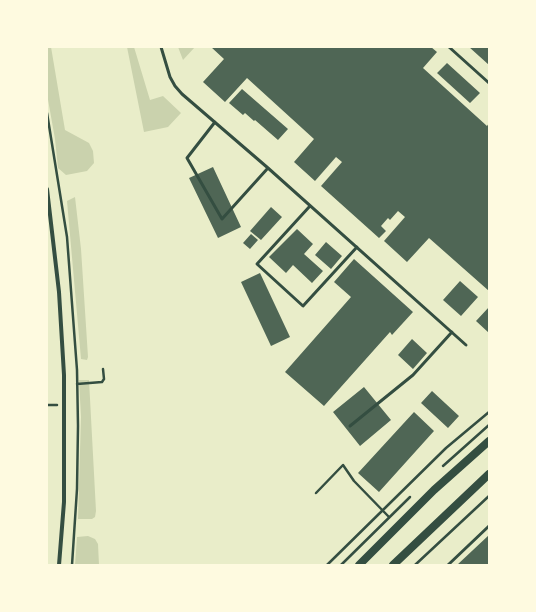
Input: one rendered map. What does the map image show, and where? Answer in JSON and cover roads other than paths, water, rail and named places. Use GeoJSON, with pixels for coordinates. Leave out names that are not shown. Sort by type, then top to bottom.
{"type":"FeatureCollection","features":[{"type":"Feature","properties":{"kind":"main road"},"geometry":{"type":"LineString","coordinates":[[359,565],[434,490],[489,441]]}},
{"type":"Feature","properties":{"kind":"main road"},"geometry":{"type":"LineString","coordinates":[[393,565],[489,474]]}},
{"type":"Feature","properties":{"kind":"street"},"geometry":{"type":"LineString","coordinates":[[47,189],[59,292],[64,405],[64,502],[59,565]]}},
{"type":"Feature","properties":{"kind":"lane"},"geometry":{"type":"LineString","coordinates":[[161,47],[170,78],[182,94],[268,168],[466,345]]}},
{"type":"Feature","properties":{"kind":"lane"},"geometry":{"type":"LineString","coordinates":[[448,47],[489,83]]}},
{"type":"Feature","properties":{"kind":"lane"},"geometry":{"type":"LineString","coordinates":[[215,122],[187,158],[222,220],[268,168]]}},
{"type":"Feature","properties":{"kind":"lane"},"geometry":{"type":"LineString","coordinates":[[310,206],[257,264],[303,306],[357,247]]}},
{"type":"Feature","properties":{"kind":"lane"},"geometry":{"type":"LineString","coordinates":[[350,426],[413,375],[452,332]]}},
{"type":"Feature","properties":{"kind":"lane"},"geometry":{"type":"LineString","coordinates":[[448,565],[489,526]]}}]}
